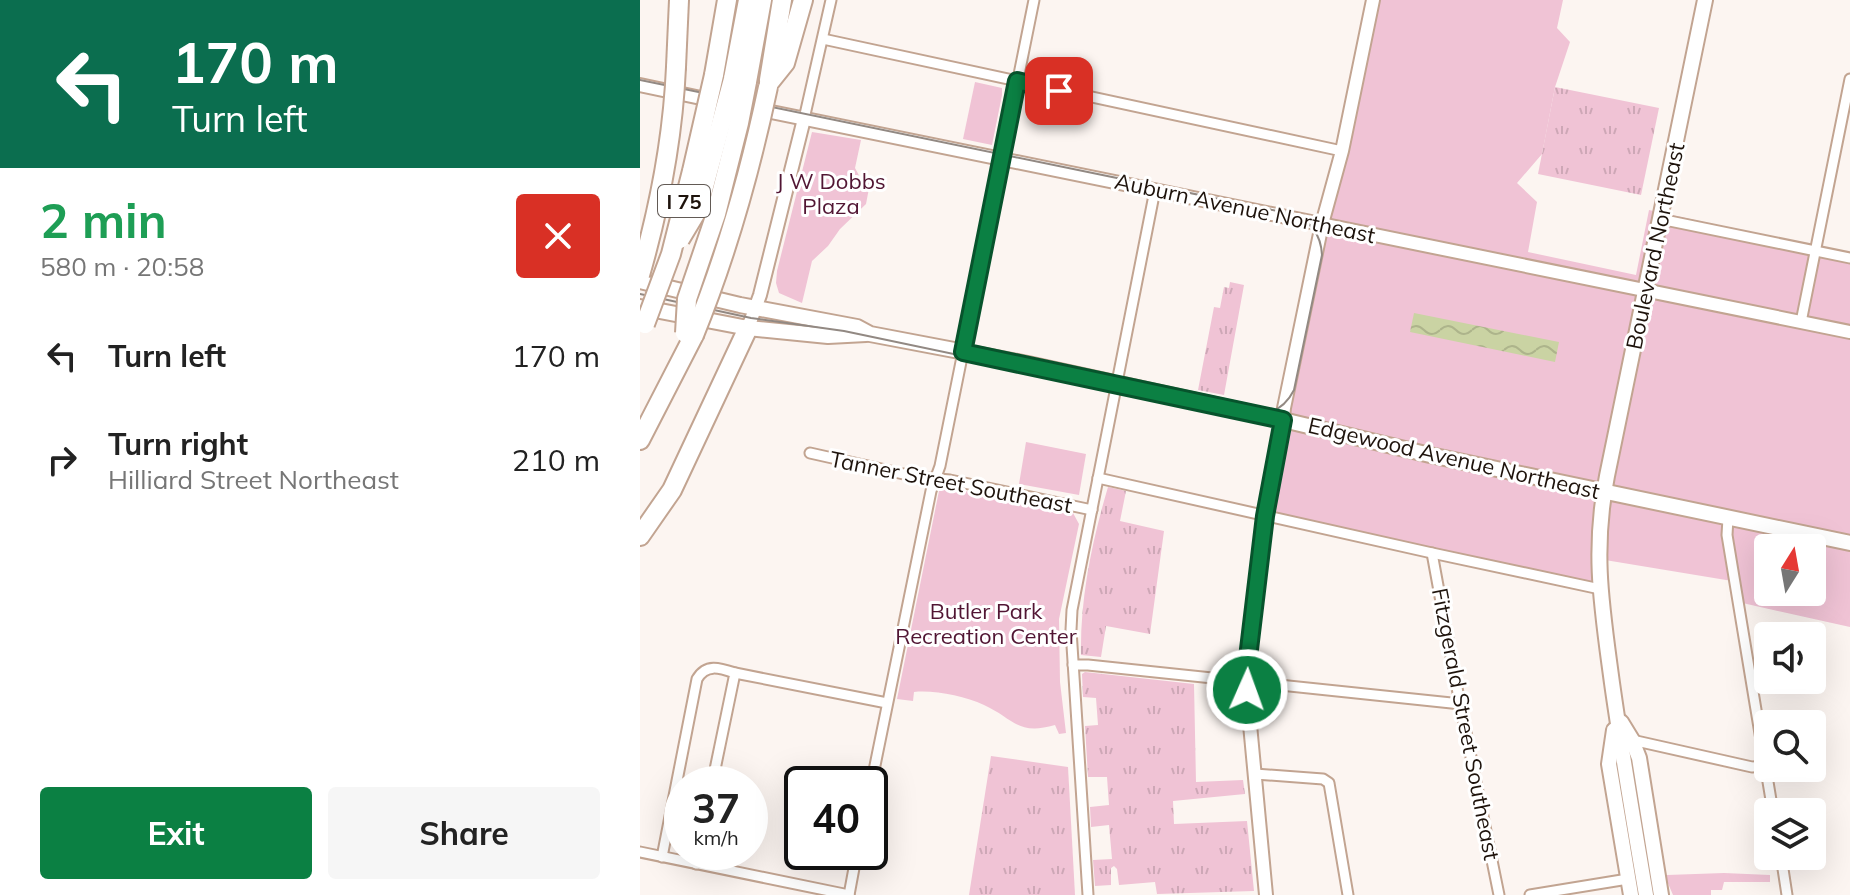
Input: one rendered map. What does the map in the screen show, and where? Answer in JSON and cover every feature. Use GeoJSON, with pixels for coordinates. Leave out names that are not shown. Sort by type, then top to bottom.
{"type":"FeatureCollection","features":[{"type":"Feature","properties":{"kind":"highway"},"geometry":{"type":"LineString","coordinates":[[641,280],[672,119],[679,0]]}},
{"type":"Feature","properties":{"kind":"highway","name":"I 75"},"geometry":{"type":"LineString","coordinates":[[642,322],[671,254],[698,149],[727,0]]}},
{"type":"Feature","properties":{"kind":"highway"},"geometry":{"type":"LineString","coordinates":[[640,440],[684,354],[689,334],[687,299],[716,214],[739,123],[748,0]]}},
{"type":"Feature","properties":{"kind":"highway"},"geometry":{"type":"LineString","coordinates":[[671,254],[698,209],[762,0]]}},
{"type":"Feature","properties":{"kind":"highway","name":"I 75"},"geometry":{"type":"LineString","coordinates":[[689,334],[719,270],[754,156],[782,0]]}},
{"type":"Feature","properties":{"kind":"highway"},"geometry":{"type":"LineString","coordinates":[[768,85],[785,63],[803,0]]}},
{"type":"Feature","properties":{"kind":"highway"},"geometry":{"type":"LineString","coordinates":[[640,536],[672,490],[748,328]]}},
{"type":"Feature","properties":{"kind":"main road","name":"Boulevard Northeast"},"geometry":{"type":"LineString","coordinates":[[1616,714],[1600,589],[1599,540],[1604,492],[1705,0]]}},
{"type":"Feature","properties":{"kind":"main road","name":"Edgewood Avenue Northeast"},"geometry":{"type":"LineString","coordinates":[[641,280],[857,327],[870,334]]}},
{"type":"Feature","properties":{"kind":"main road","name":"Edgewood Avenue Northeast"},"geometry":{"type":"LineString","coordinates":[[642,322],[828,336],[870,334],[1116,384],[1430,455],[1850,543]]}},
{"type":"Feature","properties":{"kind":"main road"},"geometry":{"type":"LineString","coordinates":[[1616,714],[1639,758],[1661,895]]}},
{"type":"Feature","properties":{"kind":"main road"},"geometry":{"type":"LineString","coordinates":[[1616,714],[1609,764],[1631,895]]}},
{"type":"Feature","properties":{"kind":"main road"},"geometry":{"type":"LineString","coordinates":[[1616,714],[1646,895]]}},
{"type":"Feature","properties":{"kind":"street"},"geometry":{"type":"LineString","coordinates":[[748,328],[760,295],[831,0]]}},
{"type":"Feature","properties":{"kind":"street"},"geometry":{"type":"LineString","coordinates":[[875,766],[931,491],[940,466],[1034,0]]}},
{"type":"Feature","properties":{"kind":"street"},"geometry":{"type":"LineString","coordinates":[[1266,895],[1247,666],[1265,516],[1283,420],[1322,224],[1342,151],[1373,0]]}},
{"type":"Feature","properties":{"kind":"street"},"geometry":{"type":"LineString","coordinates":[[823,39],[1342,151]]}},
{"type":"Feature","properties":{"kind":"street"},"geometry":{"type":"LineString","coordinates":[[1801,322],[1850,79]]}},
{"type":"Feature","properties":{"kind":"street","name":"Auburn Avenue Northeast"},"geometry":{"type":"LineString","coordinates":[[640,85],[1850,332]]}},
{"type":"Feature","properties":{"kind":"street"},"geometry":{"type":"LineString","coordinates":[[1088,895],[1072,610],[1155,190]]}},
{"type":"Feature","properties":{"kind":"street"},"geometry":{"type":"LineString","coordinates":[[1660,219],[1850,258]]}},
{"type":"Feature","properties":{"kind":"street","name":"Tanner Street Southeast"},"geometry":{"type":"LineString","coordinates":[[810,453],[1092,510]]}},
{"type":"Feature","properties":{"kind":"street"},"geometry":{"type":"LineString","coordinates":[[1098,478],[1600,589]]}},
{"type":"Feature","properties":{"kind":"street"},"geometry":{"type":"LineString","coordinates":[[1728,518],[1727,535],[1757,710]]}},
{"type":"Feature","properties":{"kind":"street","name":"Fitzgerald Street Southeast"},"geometry":{"type":"LineString","coordinates":[[1432,553],[1499,895]]}},
{"type":"Feature","properties":{"kind":"street"},"geometry":{"type":"LineString","coordinates":[[1073,665],[1461,704]]}},
{"type":"Feature","properties":{"kind":"street"},"geometry":{"type":"LineString","coordinates":[[640,852],[662,857],[697,679],[701,672],[711,667],[721,668],[887,703]]}},
{"type":"Feature","properties":{"kind":"street"},"geometry":{"type":"LineString","coordinates":[[716,766],[735,673]]}},
{"type":"Feature","properties":{"kind":"street"},"geometry":{"type":"LineString","coordinates":[[1632,740],[1754,767]]}},
{"type":"Feature","properties":{"kind":"street"},"geometry":{"type":"LineString","coordinates":[[1255,774],[1323,779],[1329,783],[1348,895]]}},
{"type":"Feature","properties":{"kind":"street"},"geometry":{"type":"LineString","coordinates":[[726,870],[849,895],[854,870]]}},
{"type":"Feature","properties":{"kind":"street"},"geometry":{"type":"LineString","coordinates":[[1783,870],[1787,895]]}},
{"type":"Feature","properties":{"kind":"street"},"geometry":{"type":"LineString","coordinates":[[1530,895],[1628,879]]}},
{"type":"Feature","properties":{"kind":"green space"},"geometry":{"type":"Polygon","coordinates":[[[1376,0],[1563,0],[1557,28],[1570,42],[1555,87],[1542,154],[1517,183],[1537,202],[1528,252],[1636,275],[1649,210],[1850,254],[1850,627],[1756,606],[1826,606],[1826,534],[1754,534],[1754,606],[1738,602],[1734,581],[1599,559],[1600,589],[1265,516],[1376,0]]]}},
{"type":"Feature","properties":{"kind":"green space"},"geometry":{"type":"Polygon","coordinates":[[[975,82],[1002,88],[992,145],[963,139],[975,82]]]}},
{"type":"Feature","properties":{"kind":"green space"},"geometry":{"type":"Polygon","coordinates":[[[1555,87],[1659,108],[1641,195],[1538,174],[1555,87]]]}},
{"type":"Feature","properties":{"kind":"green space","name":"J W Dobbs Plaza"},"geometry":{"type":"Polygon","coordinates":[[[812,132],[861,140],[855,168],[862,181],[870,183],[866,204],[812,261],[802,303],[779,293],[776,283],[812,132]]]}},
{"type":"Feature","properties":{"kind":"green space"},"geometry":{"type":"Polygon","coordinates":[[[1230,282],[1244,285],[1224,395],[1198,390],[1214,307],[1220,308],[1224,287],[1229,288],[1230,282]]]}},
{"type":"Feature","properties":{"kind":"green space"},"geometry":{"type":"Polygon","coordinates":[[[1026,442],[1086,454],[1079,495],[1019,484],[1026,442]]]}},
{"type":"Feature","properties":{"kind":"green space","name":"Butler Park Recreation Center"},"geometry":{"type":"Polygon","coordinates":[[[940,486],[1073,513],[1079,524],[1059,619],[1060,682],[1066,733],[1059,734],[1055,725],[1023,727],[984,705],[949,694],[914,692],[913,701],[897,699],[940,486]]]}},
{"type":"Feature","properties":{"kind":"green space"},"geometry":{"type":"Polygon","coordinates":[[[1108,487],[1126,491],[1120,521],[1164,531],[1150,634],[1106,626],[1101,657],[1081,655],[1088,570],[1108,487]]]}},
{"type":"Feature","properties":{"kind":"green space"},"geometry":{"type":"Polygon","coordinates":[[[1082,674],[1194,684],[1196,782],[1243,780],[1245,794],[1173,801],[1174,824],[1247,821],[1254,891],[1157,894],[1155,882],[1119,885],[1114,866],[1111,868],[1111,885],[1095,886],[1093,860],[1112,859],[1109,825],[1091,827],[1090,807],[1109,805],[1107,777],[1088,777],[1085,726],[1098,725],[1096,698],[1083,697],[1082,674]]]}},
{"type":"Feature","properties":{"kind":"green space"},"geometry":{"type":"Polygon","coordinates":[[[991,756],[1068,767],[1075,895],[969,895],[991,756]]]}},
{"type":"Feature","properties":{"kind":"green space"},"geometry":{"type":"Polygon","coordinates":[[[1667,875],[1770,875],[1770,882],[1724,882],[1722,890],[1711,890],[1711,895],[1673,895],[1667,881],[1667,875]]]}},
{"type":"Feature","properties":{"kind":"water"},"geometry":{"type":"Polygon","coordinates":[[[1414,313],[1559,342],[1555,362],[1410,332],[1414,313]]]}},
{"type":"Feature","properties":{"kind":"tram line"},"geometry":{"type":"LineString","coordinates":[[640,80],[1292,214],[1314,230],[1322,255],[1294,390],[1280,407],[1253,415],[844,331],[751,318],[640,294]]}},
{"type":"Feature","properties":{"kind":"route"},"geometry":{"type":"LineString","coordinates":[[1059,91],[1017,81],[963,352],[1283,420],[1265,516],[1247,666],[1247,690]]}}]}
